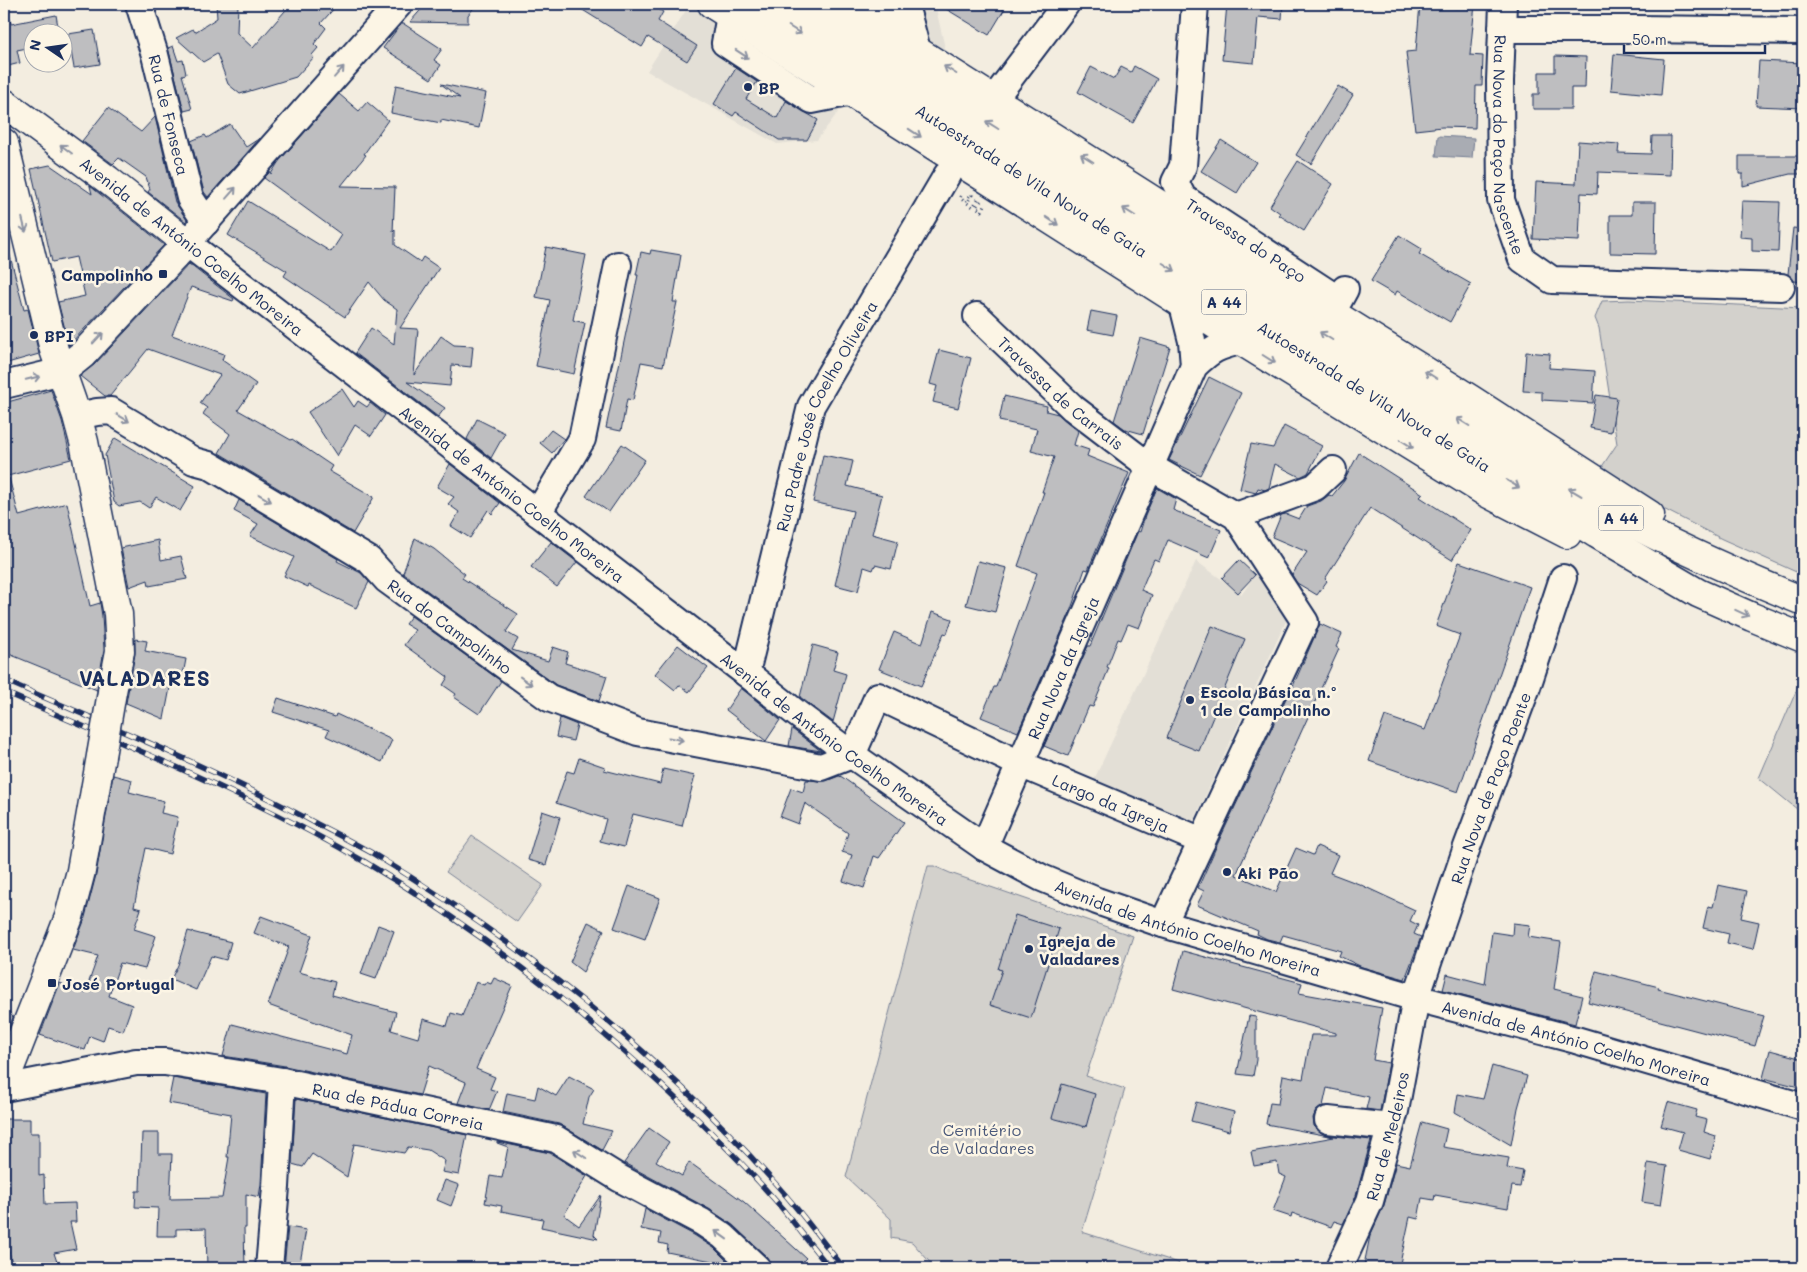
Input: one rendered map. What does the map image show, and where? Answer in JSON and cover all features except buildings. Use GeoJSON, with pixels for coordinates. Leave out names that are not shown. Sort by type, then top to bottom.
{"type":"FeatureCollection","features":[{"type":"Feature","properties":{"kind":"main road","name":"Autoestrada de Vila Nova de Gaia"},"geometry":{"type":"LineString","coordinates":[[801,4],[1577,494],[1635,526],[1803,601]]}},
{"type":"Feature","properties":{"kind":"main road"},"geometry":{"type":"LineString","coordinates":[[843,4],[1470,399],[1744,576]]}},
{"type":"Feature","properties":{"kind":"main road","name":"Autoestrada de Vila Nova de Gaia"},"geometry":{"type":"LineString","coordinates":[[732,8],[1597,534],[1698,593],[1803,638]]}},
{"type":"Feature","properties":{"kind":"main road"},"geometry":{"type":"LineString","coordinates":[[732,8],[852,92],[1183,305],[1487,493],[1532,518],[1698,593]]}},
{"type":"Feature","properties":{"kind":"main road","name":"Avenida de António Coelho Moreira"},"geometry":{"type":"LineString","coordinates":[[4,103],[108,180],[187,243]]}},
{"type":"Feature","properties":{"kind":"main road"},"geometry":{"type":"LineString","coordinates":[[4,144],[54,350],[84,442],[118,614],[120,651],[81,871],[69,918],[4,1083]]}},
{"type":"Feature","properties":{"kind":"main road"},"geometry":{"type":"LineString","coordinates":[[62,371],[83,354],[187,243]]}},
{"type":"Feature","properties":{"kind":"street","name":"Rua de Fonseca"},"geometry":{"type":"LineString","coordinates":[[139,4],[155,55],[190,198],[206,222]]}},
{"type":"Feature","properties":{"kind":"street"},"geometry":{"type":"LineString","coordinates":[[187,243],[399,4]]}},
{"type":"Feature","properties":{"kind":"street"},"geometry":{"type":"LineString","coordinates":[[888,4],[908,16],[916,50]]}},
{"type":"Feature","properties":{"kind":"street"},"geometry":{"type":"LineString","coordinates":[[1000,91],[1066,4]]}},
{"type":"Feature","properties":{"kind":"street","name":"Travessa do Paço"},"geometry":{"type":"LineString","coordinates":[[1195,4],[1183,166],[1175,182],[1183,198],[1340,300],[1345,289]]}},
{"type":"Feature","properties":{"kind":"street","name":"Rua Nova do Paço Nascente"},"geometry":{"type":"LineString","coordinates":[[1503,4],[1501,200],[1522,259],[1552,280],[1781,286]]}},
{"type":"Feature","properties":{"kind":"street"},"geometry":{"type":"LineString","coordinates":[[1502,29],[1803,31]]}},
{"type":"Feature","properties":{"kind":"street","name":"Rua Padre José Coelho Oliveira"},"geometry":{"type":"LineString","coordinates":[[746,673],[811,406],[947,176]]}},
{"type":"Feature","properties":{"kind":"street","name":"Avenida de António Coelho Moreira"},"geometry":{"type":"LineString","coordinates":[[187,243],[796,713],[852,755],[984,847],[1051,882],[1097,901],[1163,924],[1416,998],[1576,1040],[1803,1107]]}},
{"type":"Feature","properties":{"kind":"street"},"geometry":{"type":"LineString","coordinates":[[538,513],[582,439],[618,265]]}},
{"type":"Feature","properties":{"kind":"street","name":"Rua Nova da Igreja"},"geometry":{"type":"LineString","coordinates":[[1183,305],[1192,341],[1194,366]]}},
{"type":"Feature","properties":{"kind":"street","name":"Travessa de Carrais"},"geometry":{"type":"LineString","coordinates":[[976,316],[1073,408],[1149,466],[1236,516]]}},
{"type":"Feature","properties":{"kind":"street","name":"Rua Nova da Igreja"},"geometry":{"type":"LineString","coordinates":[[1020,764],[1194,366],[1210,352],[1221,346],[1241,341]]}},
{"type":"Feature","properties":{"kind":"street"},"geometry":{"type":"LineString","coordinates":[[4,385],[62,371]]}},
{"type":"Feature","properties":{"kind":"street","name":"Rua do Campolinho"},"geometry":{"type":"LineString","coordinates":[[77,416],[111,411],[194,461],[209,465],[369,560],[386,580],[549,698],[638,732],[821,767],[852,755]]}},
{"type":"Feature","properties":{"kind":"street"},"geometry":{"type":"LineString","coordinates":[[1163,924],[1305,622],[1236,516],[1315,487],[1333,470]]}},
{"type":"Feature","properties":{"kind":"street","name":"Rua Nova de Paço Poente"},"geometry":{"type":"LineString","coordinates":[[1416,998],[1467,847],[1527,687],[1563,578]]}},
{"type":"Feature","properties":{"kind":"street"},"geometry":{"type":"LineString","coordinates":[[852,755],[878,696],[1020,764],[984,847]]}},
{"type":"Feature","properties":{"kind":"street","name":"Largo da Igreja"},"geometry":{"type":"LineString","coordinates":[[1020,764],[1202,841]]}},
{"type":"Feature","properties":{"kind":"street","name":"Rua de Medeiros"},"geometry":{"type":"LineString","coordinates":[[1339,1268],[1370,1201],[1395,1111],[1416,998]]}},
{"type":"Feature","properties":{"kind":"street","name":"Rua de Pádua Correia"},"geometry":{"type":"LineString","coordinates":[[4,1088],[136,1062],[165,1062],[282,1082],[556,1139],[619,1178],[702,1222],[724,1236],[757,1268]]}},
{"type":"Feature","properties":{"kind":"street"},"geometry":{"type":"LineString","coordinates":[[269,1268],[282,1082]]}},
{"type":"Feature","properties":{"kind":"street"},"geometry":{"type":"LineString","coordinates":[[1328,1120],[1390,1128]]}},
{"type":"Feature","properties":{"kind":"path"},"geometry":{"type":"LineString","coordinates":[[947,176],[965,190],[960,198],[965,202],[970,194],[972,195],[967,203],[973,207],[979,198],[982,199],[976,208],[982,211]]}},
{"type":"Feature","properties":{"kind":"shaded area","name":"BP"},"geometry":{"type":"Polygon","coordinates":[[[690,4],[845,103],[817,140],[777,144],[647,71],[690,4]]]}},
{"type":"Feature","properties":{"kind":"shaded area"},"geometry":{"type":"Polygon","coordinates":[[[863,4],[935,4],[947,57],[863,4]]]}},
{"type":"Feature","properties":{"kind":"shaded area"},"geometry":{"type":"Polygon","coordinates":[[[1438,136],[1474,138],[1472,158],[1436,156],[1438,136]]]}},
{"type":"Feature","properties":{"kind":"shaded area","name":"Escola Básica n.º 1 de Campolinho"},"geometry":{"type":"Polygon","coordinates":[[[1196,561],[1242,594],[1257,572],[1287,619],[1192,825],[1093,782],[1196,561]]]}},
{"type":"Feature","properties":{"kind":"green space"},"geometry":{"type":"Polygon","coordinates":[[[1629,300],[1803,308],[1803,575],[1722,539],[1646,500],[1599,471],[1617,444],[1599,328],[1595,318],[1602,301],[1629,300]]]}},
{"type":"Feature","properties":{"kind":"green space"},"geometry":{"type":"Polygon","coordinates":[[[1803,675],[1803,814],[1759,778],[1803,675]]]}},
{"type":"Feature","properties":{"kind":"green space"},"geometry":{"type":"Polygon","coordinates":[[[472,836],[543,885],[517,922],[446,872],[472,836]]]}},
{"type":"Feature","properties":{"kind":"green space","name":"Cemitério de Valadares"},"geometry":{"type":"Polygon","coordinates":[[[928,866],[934,866],[1133,936],[1086,1076],[1125,1089],[1082,1232],[1179,1263],[1176,1268],[935,1268],[912,1242],[891,1238],[891,1219],[846,1177],[928,866]]]}},
{"type":"Feature","properties":{"kind":"railway"},"geometry":{"type":"LineString","coordinates":[[4,680],[162,749],[279,804],[372,853],[484,926],[538,965],[590,1007],[690,1095],[782,1191],[844,1268]]}},
{"type":"Feature","properties":{"kind":"railway"},"geometry":{"type":"LineString","coordinates":[[4,692],[142,751],[277,815],[365,862],[475,933],[545,985],[612,1041],[679,1101],[760,1183],[830,1268]]}},
{"type":"Feature","properties":{"kind":"place","name":"BP"},"geometry":{"type":"Point","coordinates":[748,87]}},
{"type":"Feature","properties":{"kind":"place","name":"Campolinho"},"geometry":{"type":"Point","coordinates":[163,274]}},
{"type":"Feature","properties":{"kind":"place","name":"BPI"},"geometry":{"type":"Point","coordinates":[34,335]}},
{"type":"Feature","properties":{"kind":"place","name":"Escola Básica n.º 1 de Campolinho"},"geometry":{"type":"Point","coordinates":[1190,700]}},
{"type":"Feature","properties":{"kind":"place","name":"Aki Pão"},"geometry":{"type":"Point","coordinates":[1227,872]}},
{"type":"Feature","properties":{"kind":"place","name":"Igreja de Valadares"},"geometry":{"type":"Point","coordinates":[1029,949]}},
{"type":"Feature","properties":{"kind":"place","name":"José Portugal"},"geometry":{"type":"Point","coordinates":[52,983]}},
{"type":"Feature","properties":{"kind":"district","name":"VALADARES"},"geometry":{"type":"Point","coordinates":[145,677]}}]}
